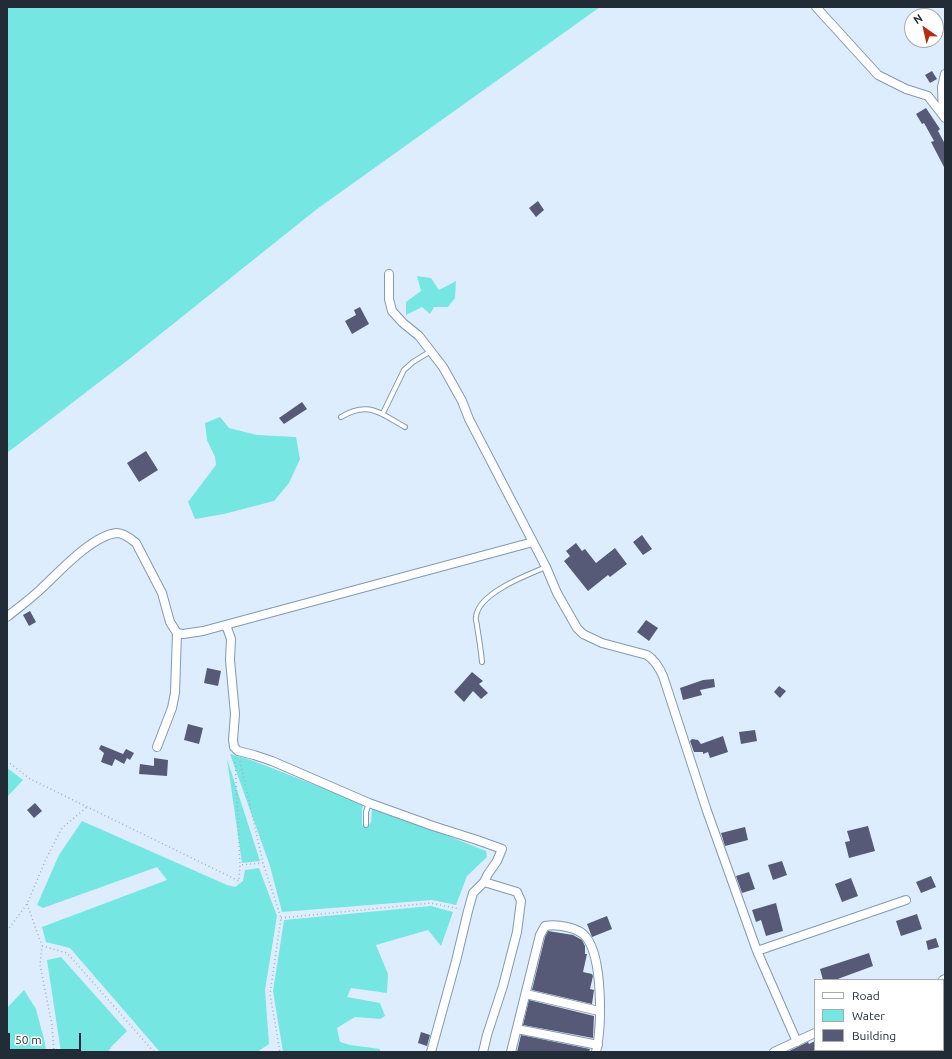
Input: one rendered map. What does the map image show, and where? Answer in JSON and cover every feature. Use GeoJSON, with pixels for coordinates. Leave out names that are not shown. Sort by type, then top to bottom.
{"type":"FeatureCollection","features":[{"type":"Feature","properties":{"kind":"street"},"geometry":{"type":"LineString","coordinates":[[816,7],[878,75],[906,89],[928,96],[944,117]]}},
{"type":"Feature","properties":{"kind":"street"},"geometry":{"type":"LineString","coordinates":[[944,117],[942,87],[945,74]]}},
{"type":"Feature","properties":{"kind":"street"},"geometry":{"type":"LineString","coordinates":[[389,274],[389,299],[392,311],[403,323],[419,336],[443,367],[462,401],[469,419],[546,567],[557,593],[572,621],[584,634],[602,643],[643,653],[651,657],[659,667],[707,811],[757,951],[797,1042]]}},
{"type":"Feature","properties":{"kind":"street"},"geometry":{"type":"LineString","coordinates":[[7,617],[43,588],[76,556],[104,537],[119,533],[130,538],[136,543],[162,593],[170,622],[177,633],[175,693],[172,708],[156,747]]}},
{"type":"Feature","properties":{"kind":"street"},"geometry":{"type":"LineString","coordinates":[[177,633],[183,634],[202,631],[226,625],[533,542]]}},
{"type":"Feature","properties":{"kind":"street"},"geometry":{"type":"LineString","coordinates":[[226,625],[231,639],[230,660],[234,714],[233,740],[236,749],[272,761],[369,803],[502,850],[484,882],[473,893],[431,1052]]}},
{"type":"Feature","properties":{"kind":"street"},"geometry":{"type":"LineString","coordinates":[[483,1052],[503,986],[515,939],[521,901],[517,892],[484,882]]}},
{"type":"Feature","properties":{"kind":"street"},"geometry":{"type":"LineString","coordinates":[[757,951],[906,900]]}},
{"type":"Feature","properties":{"kind":"street"},"geometry":{"type":"LineString","coordinates":[[511,1052],[542,929],[545,926],[552,925],[574,929],[586,936],[591,945],[600,980],[597,1048],[517,1029]]}},
{"type":"Feature","properties":{"kind":"street"},"geometry":{"type":"LineString","coordinates":[[526,994],[599,1011]]}},
{"type":"Feature","properties":{"kind":"street"},"geometry":{"type":"LineString","coordinates":[[774,1052],[814,1034]]}},
{"type":"Feature","properties":{"kind":"lane"},"geometry":{"type":"LineString","coordinates":[[383,414],[404,370],[413,362],[431,351]]}},
{"type":"Feature","properties":{"kind":"lane"},"geometry":{"type":"LineString","coordinates":[[341,417],[351,411],[369,409],[383,414],[405,427]]}},
{"type":"Feature","properties":{"kind":"lane"},"geometry":{"type":"LineString","coordinates":[[482,662],[476,617],[480,605],[497,590],[546,567]]}},
{"type":"Feature","properties":{"kind":"lane"},"geometry":{"type":"LineString","coordinates":[[366,825],[366,812],[369,803]]}},
{"type":"Feature","properties":{"kind":"path"},"geometry":{"type":"LineString","coordinates":[[236,749],[263,864],[281,918],[270,994],[280,1052]]}},
{"type":"Feature","properties":{"kind":"path"},"geometry":{"type":"LineString","coordinates":[[7,761],[30,779],[239,881],[240,866],[236,749]]}},
{"type":"Feature","properties":{"kind":"path"},"geometry":{"type":"LineString","coordinates":[[7,931],[27,904],[46,859],[62,828],[87,807]]}},
{"type":"Feature","properties":{"kind":"path"},"geometry":{"type":"LineString","coordinates":[[240,866],[263,864]]}},
{"type":"Feature","properties":{"kind":"path"},"geometry":{"type":"LineString","coordinates":[[281,918],[431,903],[468,911]]}},
{"type":"Feature","properties":{"kind":"path"},"geometry":{"type":"LineString","coordinates":[[27,904],[42,946],[40,965],[52,1025],[54,1052]]}},
{"type":"Feature","properties":{"kind":"path"},"geometry":{"type":"LineString","coordinates":[[42,946],[67,953],[154,1052]]}},
{"type":"Feature","properties":{"kind":"water"},"geometry":{"type":"Polygon","coordinates":[[[7,7],[600,7],[317,209],[128,360],[7,453],[7,7]]]}},
{"type":"Feature","properties":{"kind":"water"},"geometry":{"type":"Polygon","coordinates":[[[417,276],[431,278],[439,290],[456,281],[455,298],[448,307],[434,307],[430,314],[422,307],[406,315],[406,302],[421,291],[417,276]]]}},
{"type":"Feature","properties":{"kind":"water"},"geometry":{"type":"Polygon","coordinates":[[[220,417],[229,428],[257,435],[296,437],[300,459],[289,483],[274,501],[224,514],[195,519],[188,502],[216,465],[215,457],[207,440],[205,423],[220,417]]]}},
{"type":"Feature","properties":{"kind":"water"},"geometry":{"type":"Polygon","coordinates":[[[230,754],[251,760],[364,804],[362,809],[362,825],[367,828],[371,822],[372,808],[486,851],[487,857],[467,876],[456,905],[432,900],[282,912],[270,866],[230,754]]]}},
{"type":"Feature","properties":{"kind":"water"},"geometry":{"type":"Polygon","coordinates":[[[227,759],[260,861],[242,863],[227,759]]]}},
{"type":"Feature","properties":{"kind":"water"},"geometry":{"type":"Polygon","coordinates":[[[7,768],[23,780],[7,797],[7,768]]]}},
{"type":"Feature","properties":{"kind":"water"},"geometry":{"type":"Polygon","coordinates":[[[82,821],[227,885],[235,887],[243,881],[245,870],[259,868],[277,916],[265,990],[269,1044],[257,1052],[160,1052],[70,948],[46,942],[42,927],[167,880],[157,867],[43,908],[37,905],[59,855],[82,821]]]}},
{"type":"Feature","properties":{"kind":"water"},"geometry":{"type":"Polygon","coordinates":[[[431,906],[453,912],[441,946],[428,930],[376,945],[388,974],[387,993],[351,988],[347,997],[380,1003],[385,1016],[380,1019],[355,1017],[337,1028],[340,1042],[350,1045],[380,1049],[380,1052],[283,1052],[273,991],[284,920],[431,906]]]}},
{"type":"Feature","properties":{"kind":"water"},"geometry":{"type":"Polygon","coordinates":[[[61,957],[127,1031],[108,1052],[61,1052],[47,960],[61,957]]]}},
{"type":"Feature","properties":{"kind":"water"},"geometry":{"type":"Polygon","coordinates":[[[24,990],[36,1009],[46,1052],[7,1052],[7,1008],[24,990]]]}},
{"type":"Feature","properties":{"kind":"building"},"geometry":{"type":"Polygon","coordinates":[[[932,71],[937,79],[930,83],[925,75],[932,71]]]}},
{"type":"Feature","properties":{"kind":"building"},"geometry":{"type":"Polygon","coordinates":[[[926,108],[940,129],[938,131],[945,144],[945,169],[931,142],[934,141],[924,123],[922,124],[916,114],[926,108]]]}},
{"type":"Feature","properties":{"kind":"building"},"geometry":{"type":"Polygon","coordinates":[[[538,201],[544,210],[536,217],[529,208],[538,201]]]}},
{"type":"Feature","properties":{"kind":"building"},"geometry":{"type":"Polygon","coordinates":[[[360,307],[369,324],[352,334],[345,321],[356,315],[354,310],[360,307]]]}},
{"type":"Feature","properties":{"kind":"building"},"geometry":{"type":"Polygon","coordinates":[[[302,402],[307,409],[284,424],[279,418],[302,402]]]}},
{"type":"Feature","properties":{"kind":"building"},"geometry":{"type":"Polygon","coordinates":[[[146,451],[158,470],[139,482],[127,463],[146,451]]]}},
{"type":"Feature","properties":{"kind":"building"},"geometry":{"type":"Polygon","coordinates":[[[642,535],[652,549],[643,555],[633,542],[642,535]]]}},
{"type":"Feature","properties":{"kind":"building"},"geometry":{"type":"Polygon","coordinates":[[[576,543],[582,551],[585,549],[596,563],[615,548],[627,564],[610,577],[608,575],[588,591],[564,561],[570,556],[566,551],[576,543]]]}},
{"type":"Feature","properties":{"kind":"building"},"geometry":{"type":"Polygon","coordinates":[[[30,611],[36,622],[29,626],[23,615],[30,611]]]}},
{"type":"Feature","properties":{"kind":"building"},"geometry":{"type":"Polygon","coordinates":[[[646,620],[658,628],[649,641],[637,632],[646,620]]]}},
{"type":"Feature","properties":{"kind":"building"},"geometry":{"type":"Polygon","coordinates":[[[207,668],[221,671],[218,686],[204,683],[207,668]]]}},
{"type":"Feature","properties":{"kind":"building"},"geometry":{"type":"Polygon","coordinates":[[[472,672],[483,681],[479,684],[488,693],[481,699],[473,691],[464,702],[454,692],[472,672]]]}},
{"type":"Feature","properties":{"kind":"building"},"geometry":{"type":"Polygon","coordinates":[[[714,679],[715,687],[700,690],[702,695],[683,700],[680,688],[703,680],[714,679]]]}},
{"type":"Feature","properties":{"kind":"building"},"geometry":{"type":"Polygon","coordinates":[[[779,686],[786,691],[780,698],[774,692],[779,686]]]}},
{"type":"Feature","properties":{"kind":"building"},"geometry":{"type":"Polygon","coordinates":[[[188,724],[203,728],[199,744],[184,740],[188,724]]]}},
{"type":"Feature","properties":{"kind":"building"},"geometry":{"type":"Polygon","coordinates":[[[755,730],[757,741],[741,744],[739,732],[755,730]]]}},
{"type":"Feature","properties":{"kind":"building"},"geometry":{"type":"Polygon","coordinates":[[[723,736],[728,752],[710,758],[708,752],[703,754],[703,752],[694,752],[690,741],[692,739],[698,740],[701,744],[723,736]]]}},
{"type":"Feature","properties":{"kind":"building"},"geometry":{"type":"Polygon","coordinates":[[[101,745],[123,754],[126,749],[134,753],[130,760],[127,758],[124,764],[115,759],[112,766],[101,762],[104,753],[99,749],[101,745]]]}},
{"type":"Feature","properties":{"kind":"building"},"geometry":{"type":"Polygon","coordinates":[[[154,758],[168,760],[167,776],[139,774],[140,764],[154,766],[154,758]]]}},
{"type":"Feature","properties":{"kind":"building"},"geometry":{"type":"Polygon","coordinates":[[[35,803],[42,811],[34,818],[27,810],[35,803]]]}},
{"type":"Feature","properties":{"kind":"building"},"geometry":{"type":"Polygon","coordinates":[[[868,826],[875,851],[849,858],[845,842],[850,841],[847,831],[868,826]]]}},
{"type":"Feature","properties":{"kind":"building"},"geometry":{"type":"Polygon","coordinates":[[[745,827],[748,840],[725,846],[721,833],[745,827]]]}},
{"type":"Feature","properties":{"kind":"building"},"geometry":{"type":"Polygon","coordinates":[[[782,861],[787,875],[773,880],[768,865],[782,861]]]}},
{"type":"Feature","properties":{"kind":"building"},"geometry":{"type":"Polygon","coordinates":[[[749,872],[755,889],[742,893],[736,876],[749,872]]]}},
{"type":"Feature","properties":{"kind":"building"},"geometry":{"type":"Polygon","coordinates":[[[931,876],[936,887],[921,893],[916,882],[931,876]]]}},
{"type":"Feature","properties":{"kind":"building"},"geometry":{"type":"Polygon","coordinates":[[[851,878],[858,896],[842,902],[835,884],[851,878]]]}},
{"type":"Feature","properties":{"kind":"building"},"geometry":{"type":"Polygon","coordinates":[[[776,903],[783,931],[766,936],[761,920],[756,922],[752,910],[776,903]]]}},
{"type":"Feature","properties":{"kind":"building"},"geometry":{"type":"Polygon","coordinates":[[[917,914],[922,929],[901,936],[896,921],[917,914]]]}},
{"type":"Feature","properties":{"kind":"building"},"geometry":{"type":"Polygon","coordinates":[[[607,916],[612,929],[592,937],[587,924],[607,916]]]}},
{"type":"Feature","properties":{"kind":"building"},"geometry":{"type":"Polygon","coordinates":[[[548,931],[573,935],[582,940],[585,946],[585,954],[587,954],[583,972],[592,974],[593,976],[590,989],[594,990],[592,1004],[532,990],[545,937],[548,931]]]}},
{"type":"Feature","properties":{"kind":"building"},"geometry":{"type":"Polygon","coordinates":[[[936,938],[939,947],[928,950],[926,941],[936,938]]]}},
{"type":"Feature","properties":{"kind":"building"},"geometry":{"type":"Polygon","coordinates":[[[869,953],[873,966],[838,979],[823,979],[820,969],[869,953]]]}},
{"type":"Feature","properties":{"kind":"building"},"geometry":{"type":"Polygon","coordinates":[[[529,1000],[594,1016],[593,1038],[523,1025],[529,1000]]]}},
{"type":"Feature","properties":{"kind":"building"},"geometry":{"type":"Polygon","coordinates":[[[421,1032],[430,1035],[427,1046],[418,1043],[421,1032]]]}},
{"type":"Feature","properties":{"kind":"building"},"geometry":{"type":"Polygon","coordinates":[[[521,1035],[590,1049],[589,1052],[517,1052],[521,1035]]]}},
{"type":"Feature","properties":{"kind":"building"},"geometry":{"type":"Polygon","coordinates":[[[808,1042],[809,1044],[814,1042],[815,1052],[787,1052],[808,1042]]]}}]}
